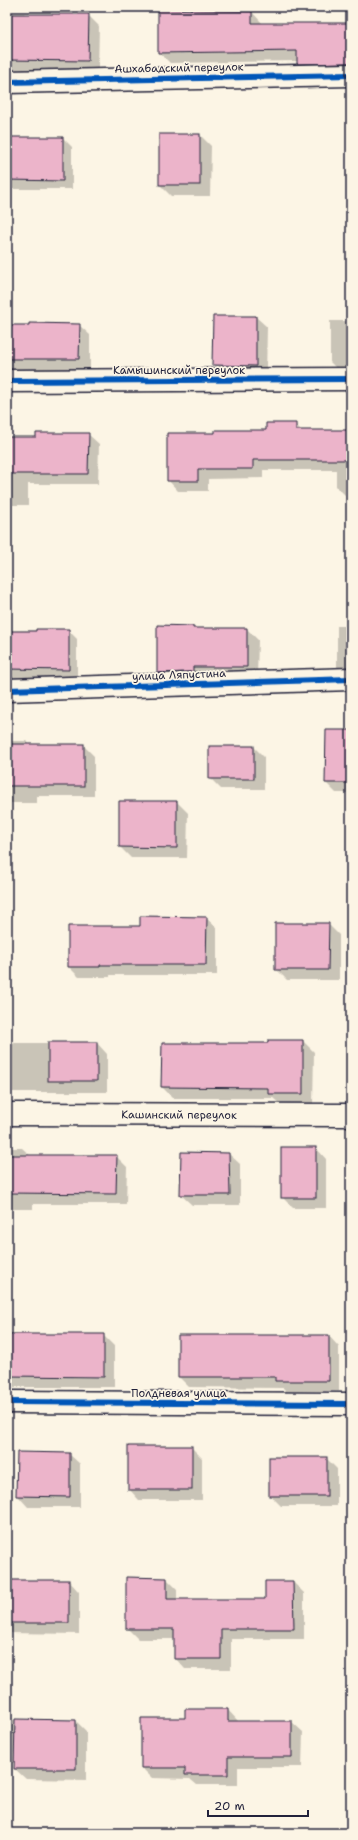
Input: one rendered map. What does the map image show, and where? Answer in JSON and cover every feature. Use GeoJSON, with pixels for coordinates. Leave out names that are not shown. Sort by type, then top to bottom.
{"type":"FeatureCollection","features":[{"type":"Feature","properties":{"kind":"street","name":"Ашхабадский переулок"},"geometry":{"type":"LineString","coordinates":[[7,82],[351,75]]}},
{"type":"Feature","properties":{"kind":"street","name":"Камышинский переулок"},"geometry":{"type":"LineString","coordinates":[[7,381],[351,379]]}},
{"type":"Feature","properties":{"kind":"street","name":"улица Ляпустина"},"geometry":{"type":"LineString","coordinates":[[7,690],[351,679]]}},
{"type":"Feature","properties":{"kind":"street","name":"Кашинский переулок"},"geometry":{"type":"LineString","coordinates":[[7,1114],[351,1115]]}},
{"type":"Feature","properties":{"kind":"street","name":"Полдневая улица"},"geometry":{"type":"LineString","coordinates":[[7,1402],[351,1404]]}},
{"type":"Feature","properties":{"kind":"building"},"geometry":{"type":"Polygon","coordinates":[[[158,9],[252,11],[252,23],[351,23],[351,63],[297,64],[297,51],[158,53],[158,9]]]}},
{"type":"Feature","properties":{"kind":"building"},"geometry":{"type":"Polygon","coordinates":[[[7,14],[89,14],[88,61],[7,60],[7,14]]]}},
{"type":"Feature","properties":{"kind":"building"},"geometry":{"type":"Polygon","coordinates":[[[159,134],[200,134],[200,185],[159,185],[159,134]]]}},
{"type":"Feature","properties":{"kind":"building"},"geometry":{"type":"Polygon","coordinates":[[[7,137],[63,137],[63,181],[7,180],[7,137]]]}},
{"type":"Feature","properties":{"kind":"building"},"geometry":{"type":"Polygon","coordinates":[[[213,316],[256,316],[256,366],[212,365],[213,316]]]}},
{"type":"Feature","properties":{"kind":"building"},"geometry":{"type":"Polygon","coordinates":[[[29,323],[80,324],[79,359],[7,359],[7,325],[29,325],[29,323]]]}},
{"type":"Feature","properties":{"kind":"building"},"geometry":{"type":"Polygon","coordinates":[[[266,423],[296,423],[296,430],[351,430],[351,460],[253,460],[253,469],[198,469],[198,481],[167,481],[167,433],[215,433],[215,430],[266,430],[266,423]]]}},
{"type":"Feature","properties":{"kind":"building"},"geometry":{"type":"Polygon","coordinates":[[[36,433],[89,433],[88,474],[7,474],[7,437],[36,437],[36,433]]]}},
{"type":"Feature","properties":{"kind":"building"},"geometry":{"type":"Polygon","coordinates":[[[157,625],[193,626],[193,628],[247,628],[247,667],[193,667],[193,672],[157,673],[157,625]]]}},
{"type":"Feature","properties":{"kind":"building"},"geometry":{"type":"Polygon","coordinates":[[[36,629],[69,629],[69,670],[7,669],[7,631],[36,631],[36,629]]]}},
{"type":"Feature","properties":{"kind":"building"},"geometry":{"type":"Polygon","coordinates":[[[326,730],[351,730],[351,783],[325,783],[326,730]]]}},
{"type":"Feature","properties":{"kind":"building"},"geometry":{"type":"Polygon","coordinates":[[[7,744],[84,744],[84,786],[7,786],[7,744]]]}},
{"type":"Feature","properties":{"kind":"building"},"geometry":{"type":"Polygon","coordinates":[[[209,746],[254,746],[254,779],[209,779],[209,746]]]}},
{"type":"Feature","properties":{"kind":"building"},"geometry":{"type":"Polygon","coordinates":[[[119,801],[177,801],[177,848],[119,847],[119,801]]]}},
{"type":"Feature","properties":{"kind":"building"},"geometry":{"type":"Polygon","coordinates":[[[140,916],[207,917],[206,965],[100,965],[100,967],[68,967],[68,926],[140,926],[140,916]]]}},
{"type":"Feature","properties":{"kind":"building"},"geometry":{"type":"Polygon","coordinates":[[[275,923],[329,923],[328,970],[275,970],[275,923]]]}},
{"type":"Feature","properties":{"kind":"building"},"geometry":{"type":"Polygon","coordinates":[[[268,1040],[303,1040],[303,1094],[268,1094],[268,1088],[161,1087],[162,1043],[268,1043],[268,1040]]]}},
{"type":"Feature","properties":{"kind":"building"},"geometry":{"type":"Polygon","coordinates":[[[48,1042],[97,1042],[97,1081],[48,1081],[48,1042]]]}},
{"type":"Feature","properties":{"kind":"building"},"geometry":{"type":"Polygon","coordinates":[[[281,1147],[316,1147],[316,1198],[281,1198],[281,1147]]]}},
{"type":"Feature","properties":{"kind":"building"},"geometry":{"type":"Polygon","coordinates":[[[181,1152],[229,1153],[230,1195],[180,1195],[181,1152]]]}},
{"type":"Feature","properties":{"kind":"building"},"geometry":{"type":"Polygon","coordinates":[[[7,1155],[117,1155],[116,1194],[7,1193],[7,1155]]]}},
{"type":"Feature","properties":{"kind":"building"},"geometry":{"type":"Polygon","coordinates":[[[7,1334],[104,1334],[104,1377],[7,1376],[7,1334]]]}},
{"type":"Feature","properties":{"kind":"building"},"geometry":{"type":"Polygon","coordinates":[[[178,1335],[329,1335],[329,1381],[275,1381],[275,1377],[178,1377],[178,1335]]]}},
{"type":"Feature","properties":{"kind":"building"},"geometry":{"type":"Polygon","coordinates":[[[128,1446],[192,1446],[192,1490],[128,1490],[128,1446]]]}},
{"type":"Feature","properties":{"kind":"building"},"geometry":{"type":"Polygon","coordinates":[[[17,1452],[70,1453],[70,1497],[16,1496],[17,1452]]]}},
{"type":"Feature","properties":{"kind":"building"},"geometry":{"type":"Polygon","coordinates":[[[269,1457],[327,1457],[327,1496],[269,1496],[269,1457]]]}},
{"type":"Feature","properties":{"kind":"building"},"geometry":{"type":"Polygon","coordinates":[[[126,1577],[167,1578],[167,1599],[265,1599],[265,1581],[293,1581],[294,1629],[221,1629],[221,1659],[174,1659],[174,1629],[126,1629],[126,1577]]]}},
{"type":"Feature","properties":{"kind":"building"},"geometry":{"type":"Polygon","coordinates":[[[7,1580],[69,1580],[69,1623],[7,1623],[7,1580]]]}},
{"type":"Feature","properties":{"kind":"building"},"geometry":{"type":"Polygon","coordinates":[[[185,1709],[228,1709],[228,1721],[292,1721],[292,1757],[228,1757],[228,1775],[185,1775],[185,1768],[141,1768],[141,1718],[185,1718],[185,1709]]]}},
{"type":"Feature","properties":{"kind":"building"},"geometry":{"type":"Polygon","coordinates":[[[15,1719],[76,1720],[76,1769],[14,1769],[15,1719]]]}},
{"type":"Feature","properties":{"kind":"cycle path"},"geometry":{"type":"LineString","coordinates":[[7,82],[351,75]]}},
{"type":"Feature","properties":{"kind":"cycle path"},"geometry":{"type":"LineString","coordinates":[[7,381],[351,379]]}},
{"type":"Feature","properties":{"kind":"cycle path"},"geometry":{"type":"LineString","coordinates":[[7,690],[351,679]]}},
{"type":"Feature","properties":{"kind":"cycle path"},"geometry":{"type":"LineString","coordinates":[[7,1402],[351,1404]]}}]}
